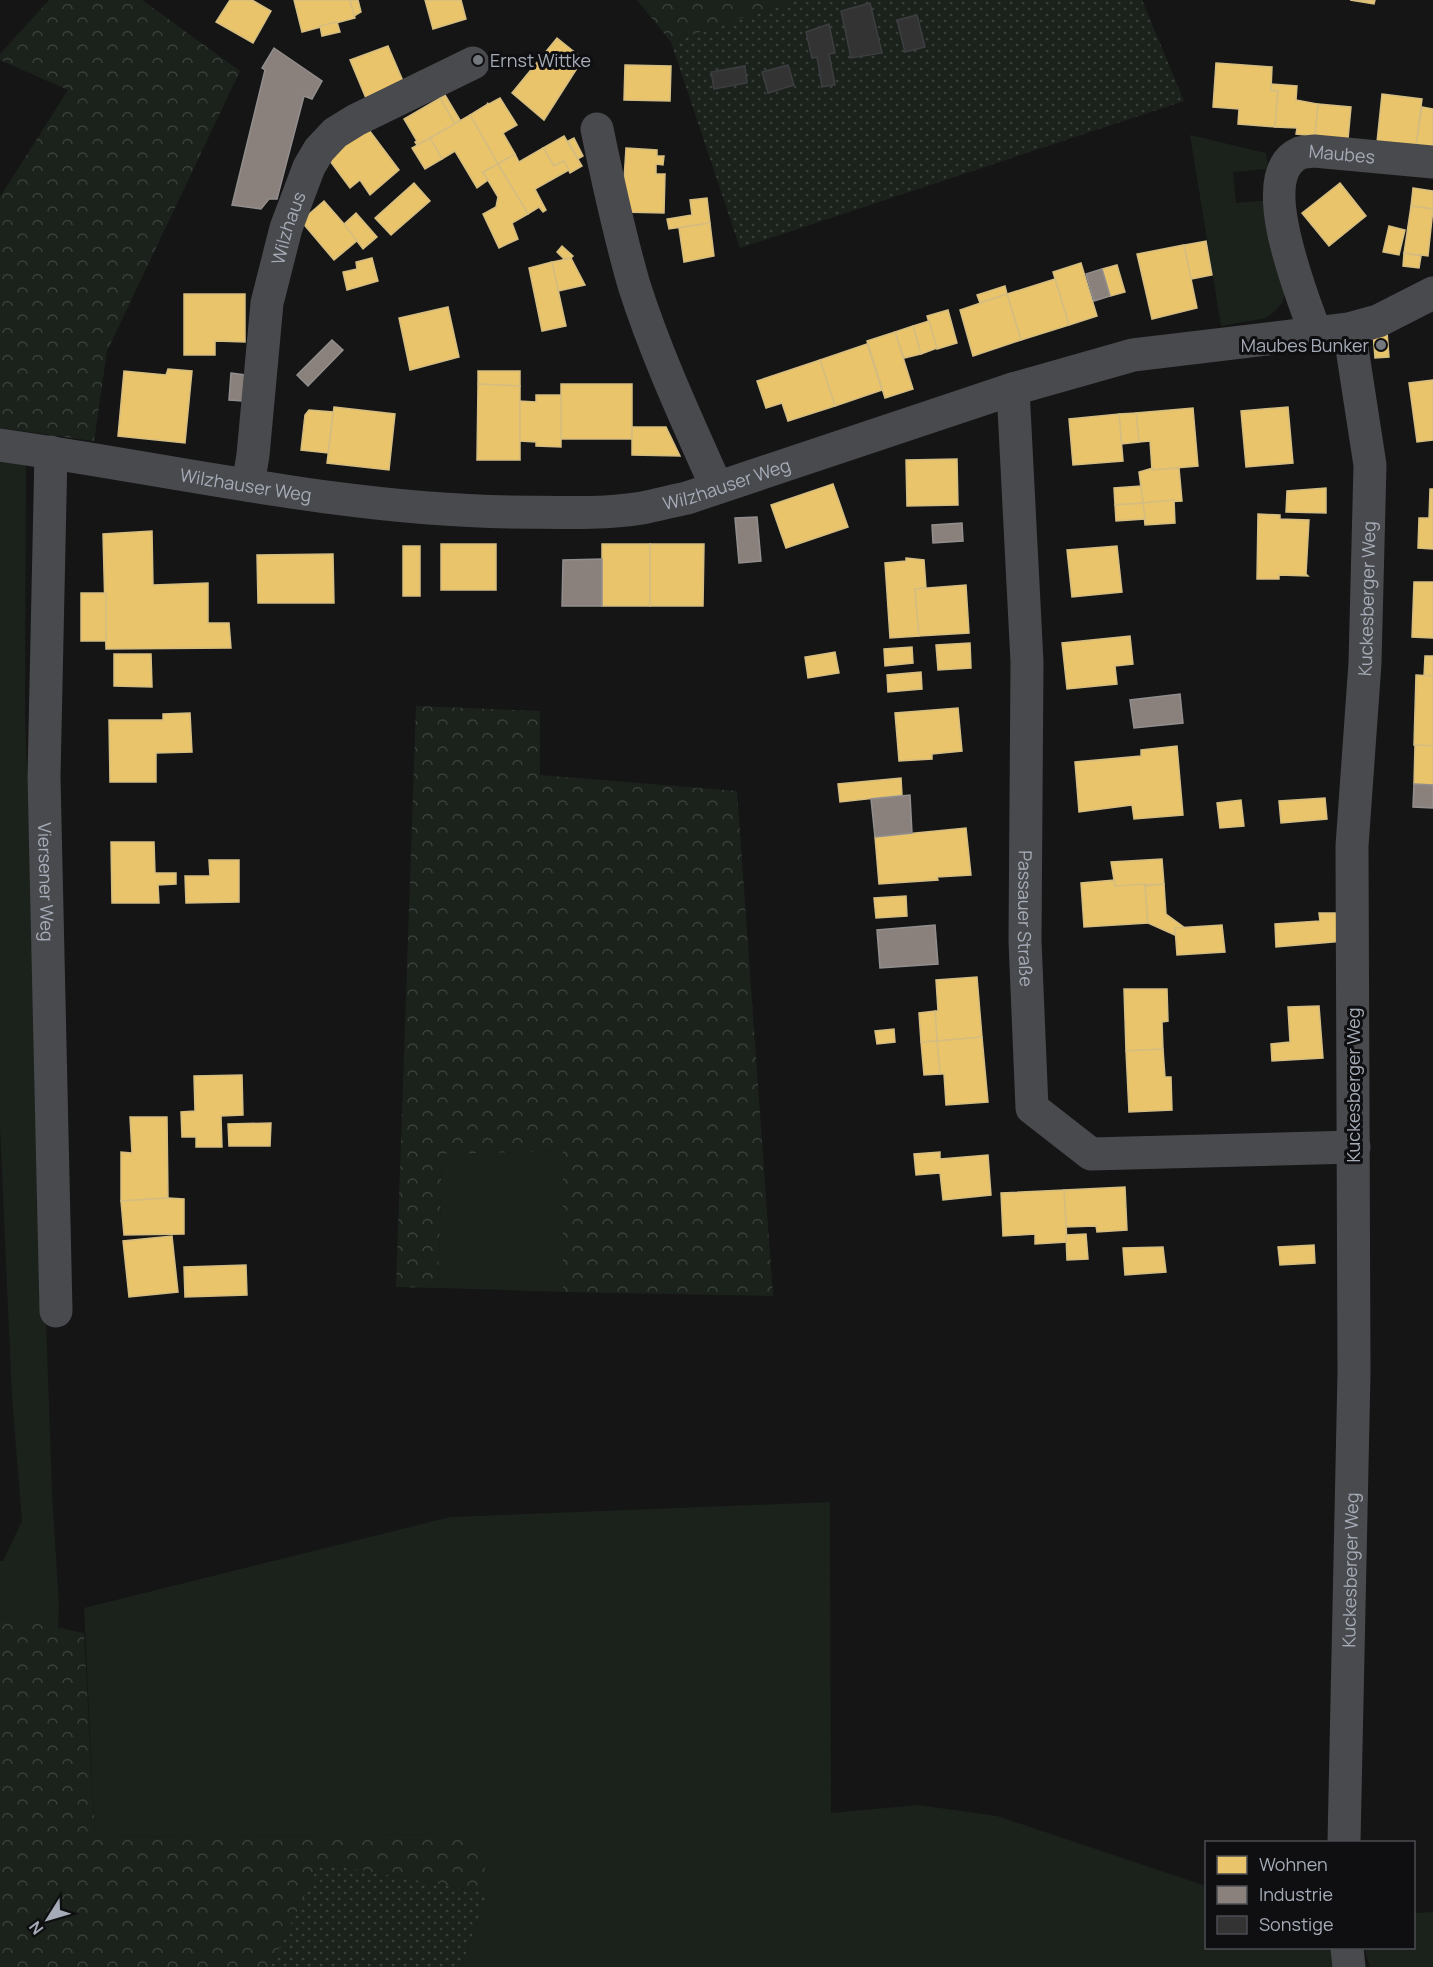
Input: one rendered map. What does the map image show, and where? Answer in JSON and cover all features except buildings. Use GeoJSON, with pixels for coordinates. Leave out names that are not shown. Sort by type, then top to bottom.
{"type":"FeatureCollection","features":[{"type":"Feature","properties":{"kind":"street","name":"Wilzhaus"},"geometry":{"type":"LineString","coordinates":[[248,485],[253,455],[267,303],[286,228],[309,167],[319,150],[335,133],[349,124],[473,63]]}},
{"type":"Feature","properties":{"kind":"street"},"geometry":{"type":"LineString","coordinates":[[597,129],[617,224],[635,286],[675,393],[717,488]]}},
{"type":"Feature","properties":{"kind":"street","name":"Maubes"},"geometry":{"type":"LineString","coordinates":[[1315,332],[1283,239],[1279,189],[1281,175],[1289,162],[1299,153],[1314,151],[1433,162]]}},
{"type":"Feature","properties":{"kind":"street","name":"Wilzhauser Weg"},"geometry":{"type":"LineString","coordinates":[[0,445],[392,506],[466,511],[570,513],[641,508],[687,498],[1014,390],[1133,355],[1349,329],[1378,321],[1433,293]]}},
{"type":"Feature","properties":{"kind":"street","name":"Kuckesberger Weg"},"geometry":{"type":"LineString","coordinates":[[1344,1841],[1354,1373],[1352,846],[1365,663],[1370,465],[1349,329]]}},
{"type":"Feature","properties":{"kind":"street","name":"Passauer Straße"},"geometry":{"type":"LineString","coordinates":[[1014,390],[1027,662],[1024,941],[1032,1108],[1091,1154],[1354,1147]]}},
{"type":"Feature","properties":{"kind":"street","name":"Viersener Weg"},"geometry":{"type":"LineString","coordinates":[[51,452],[44,777],[56,1311]]}},
{"type":"Feature","properties":{"kind":"street"},"geometry":{"type":"LineString","coordinates":[[1347,1949],[1349,1967]]}},
{"type":"Feature","properties":{"kind":"green space"},"geometry":{"type":"Polygon","coordinates":[[[49,0],[142,0],[240,71],[107,351],[94,441],[0,428],[0,197],[68,90],[0,60],[0,54],[49,0]]]}},
{"type":"Feature","properties":{"kind":"green space"},"geometry":{"type":"Polygon","coordinates":[[[637,0],[796,0],[671,42],[637,0]]]}},
{"type":"Feature","properties":{"kind":"green space"},"geometry":{"type":"Polygon","coordinates":[[[796,0],[1142,0],[1184,101],[740,248],[671,42],[796,0]]]}},
{"type":"Feature","properties":{"kind":"green space"},"geometry":{"type":"Polygon","coordinates":[[[1190,135],[1266,153],[1268,169],[1233,172],[1236,203],[1271,200],[1287,288],[1282,303],[1266,318],[1221,326],[1190,135]]]}},
{"type":"Feature","properties":{"kind":"green space"},"geometry":{"type":"Polygon","coordinates":[[[0,455],[26,459],[25,713],[52,1492],[59,1605],[58,1628],[0,1616],[0,1561],[3,1561],[22,1521],[12,1398],[0,1128],[0,455]]]}},
{"type":"Feature","properties":{"kind":"green space"},"geometry":{"type":"Polygon","coordinates":[[[416,706],[540,711],[540,775],[737,791],[773,1296],[563,1292],[563,1151],[442,1154],[438,1288],[396,1287],[416,706]]]}},
{"type":"Feature","properties":{"kind":"green space"},"geometry":{"type":"Polygon","coordinates":[[[564,1151],[563,1292],[438,1288],[442,1153],[564,1151]]]}},
{"type":"Feature","properties":{"kind":"green space"},"geometry":{"type":"Polygon","coordinates":[[[830,1502],[831,1813],[918,1805],[997,1816],[1205,1886],[1205,1949],[1336,1949],[1338,1967],[461,1967],[488,1893],[480,1834],[95,1837],[84,1608],[450,1517],[830,1502]]]}},
{"type":"Feature","properties":{"kind":"green space"},"geometry":{"type":"Polygon","coordinates":[[[0,1616],[84,1633],[95,1837],[481,1834],[488,1893],[321,1863],[270,1967],[0,1967],[0,1616]]]}},
{"type":"Feature","properties":{"kind":"green space"},"geometry":{"type":"Polygon","coordinates":[[[320,1863],[488,1893],[461,1967],[270,1967],[320,1863]]]}},
{"type":"Feature","properties":{"kind":"green space"},"geometry":{"type":"Polygon","coordinates":[[[1433,1912],[1433,1967],[1370,1967],[1364,1949],[1415,1949],[1415,1913],[1433,1912]]]}},
{"type":"Feature","properties":{"kind":"place","name":"Ernst Wittke"},"geometry":{"type":"Point","coordinates":[478,60]}},
{"type":"Feature","properties":{"kind":"place","name":"Maubes Bunker"},"geometry":{"type":"Point","coordinates":[1381,345]}}]}
